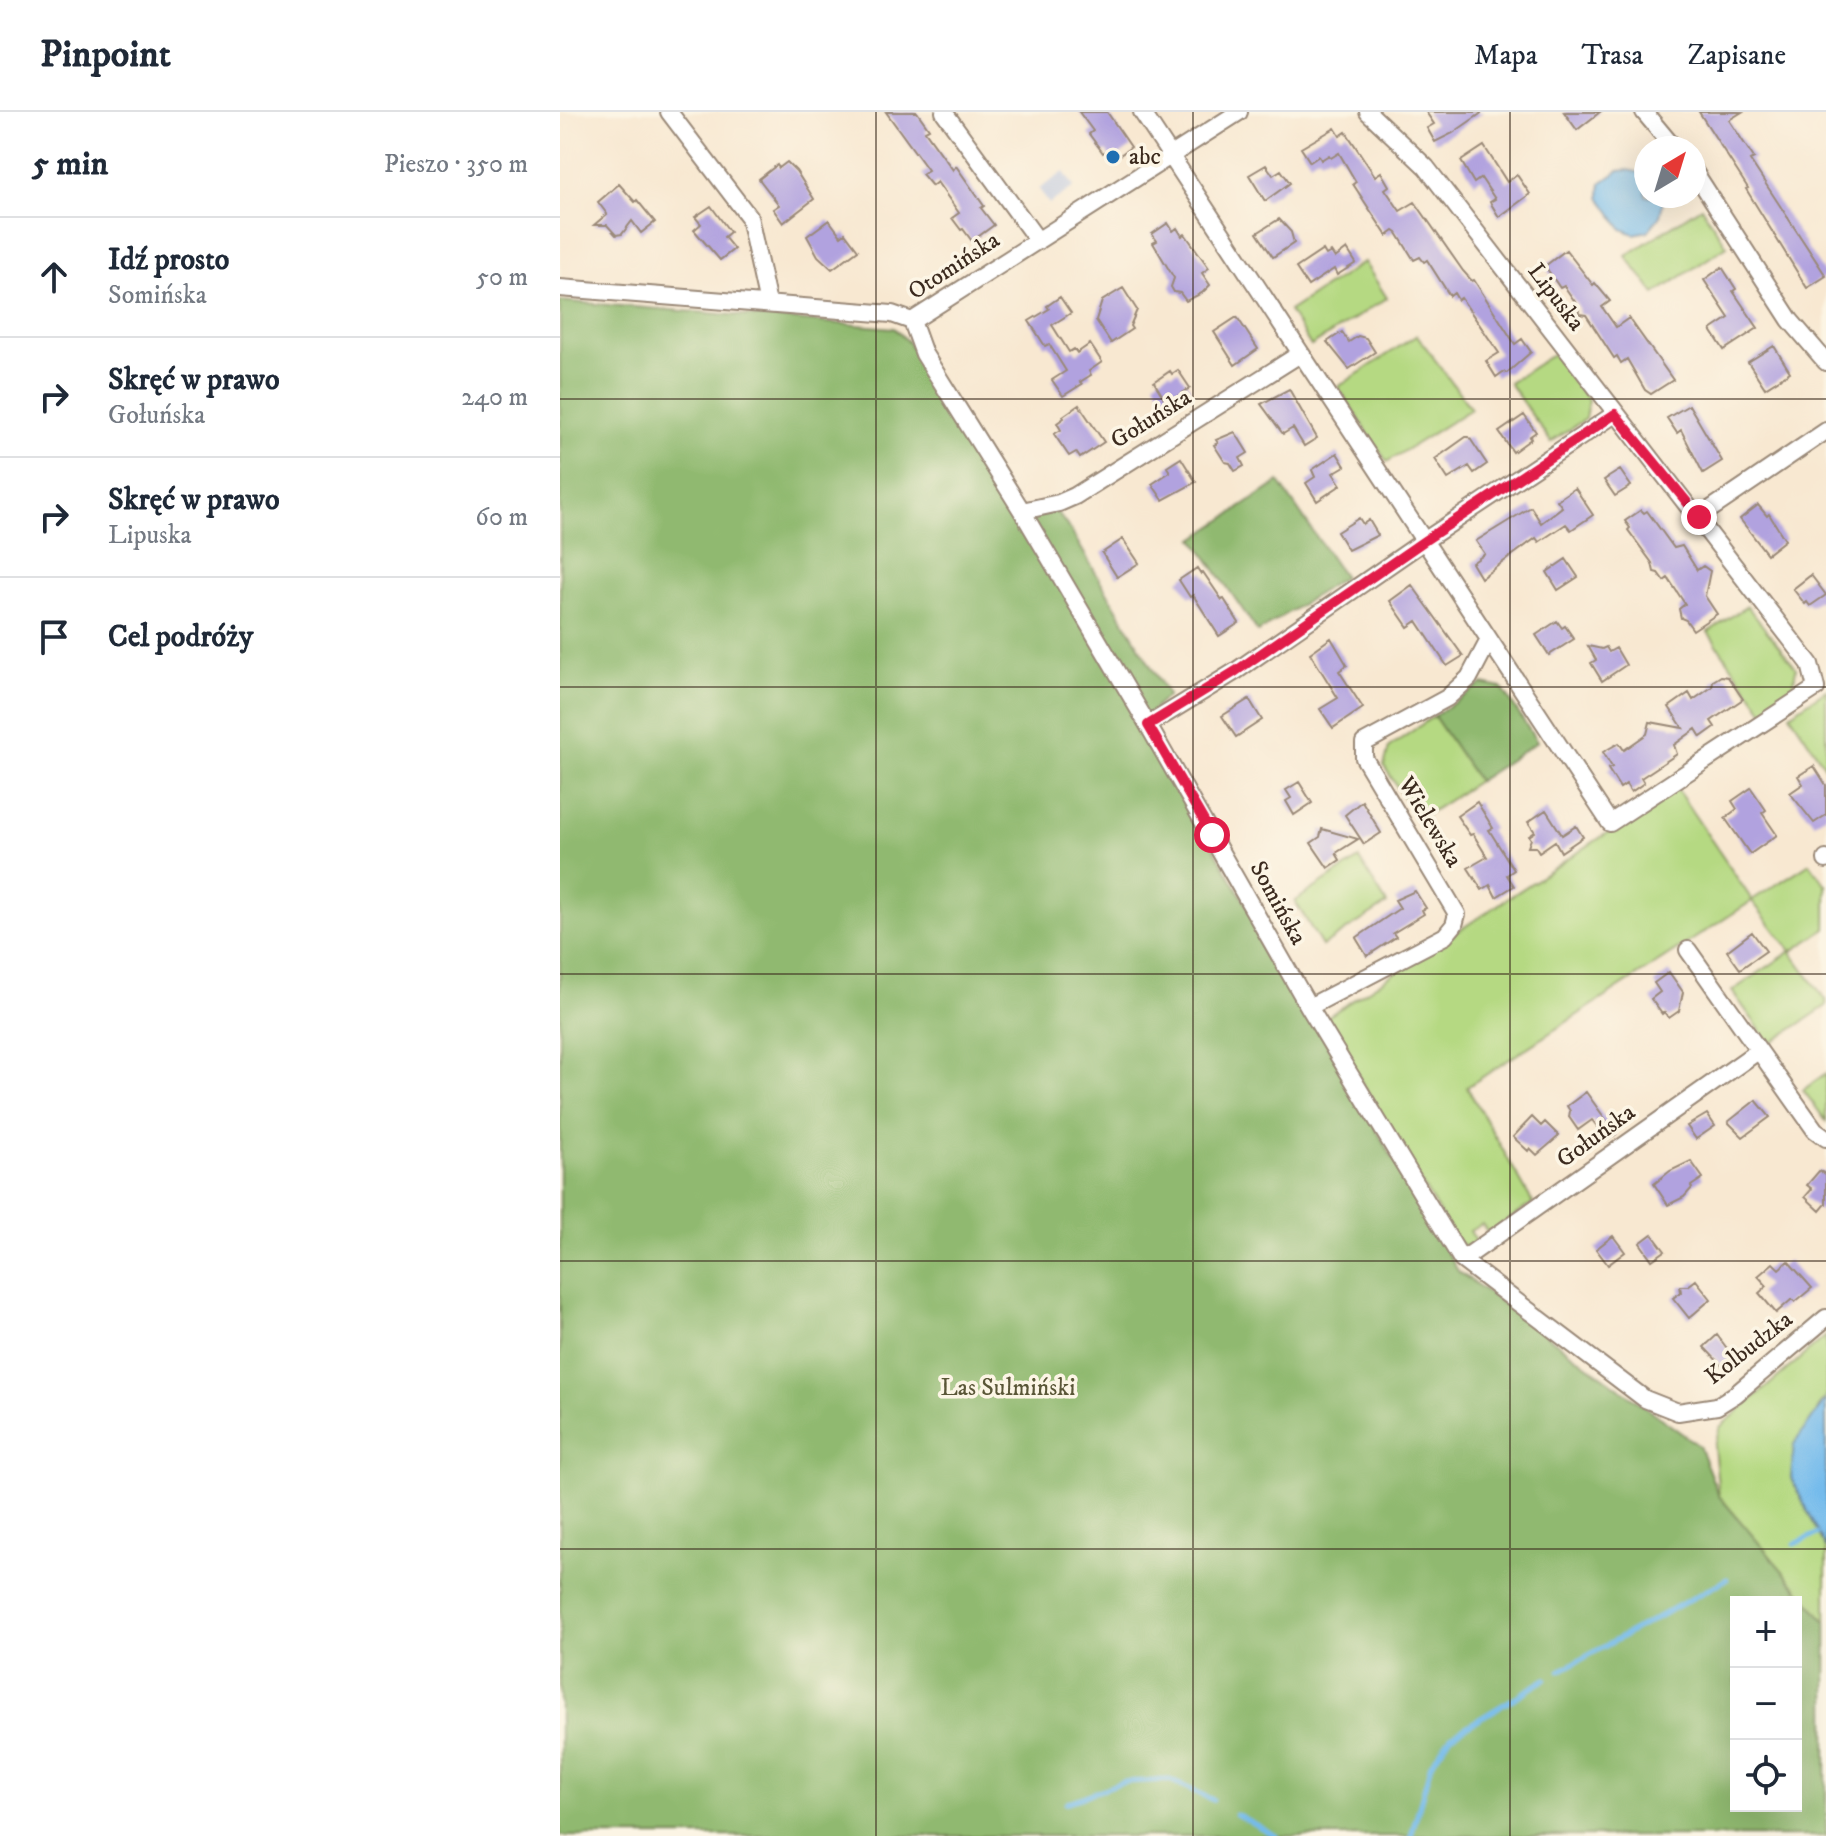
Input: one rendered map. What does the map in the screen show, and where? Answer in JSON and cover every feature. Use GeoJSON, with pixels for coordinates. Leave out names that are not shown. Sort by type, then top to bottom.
{"type":"FeatureCollection","features":[{"type":"Feature","properties":{"kind":"street"},"geometry":{"type":"LineString","coordinates":[[669,112],[749,217],[768,304]]}},
{"type":"Feature","properties":{"kind":"street"},"geometry":{"type":"LineString","coordinates":[[944,112],[1038,241]]}},
{"type":"Feature","properties":{"kind":"street"},"geometry":{"type":"LineString","coordinates":[[1142,112],[1489,640]]}},
{"type":"Feature","properties":{"kind":"street","name":"Otomińska"},"geometry":{"type":"LineString","coordinates":[[560,288],[892,314],[912,321],[1239,112]]}},
{"type":"Feature","properties":{"kind":"street","name":"Lipuska"},"geometry":{"type":"LineString","coordinates":[[1368,112],[1426,167],[1615,414],[1699,517],[1810,664],[1816,688],[1610,823],[1489,640]]}},
{"type":"Feature","properties":{"kind":"street"},"geometry":{"type":"LineString","coordinates":[[1644,112],[1664,136]]}},
{"type":"Feature","properties":{"kind":"street"},"geometry":{"type":"LineString","coordinates":[[1706,190],[1790,320],[1826,362]]}},
{"type":"Feature","properties":{"kind":"street","name":"Somińska"},"geometry":{"type":"LineString","coordinates":[[912,321],[924,354],[1022,511],[1309,1007],[1462,1260],[1645,1399],[1678,1412],[1699,1410]]}},
{"type":"Feature","properties":{"kind":"street","name":"Gołuńska"},"geometry":{"type":"LineString","coordinates":[[1022,511],[1075,496],[1300,354]]}},
{"type":"Feature","properties":{"kind":"street"},"geometry":{"type":"LineString","coordinates":[[1148,725],[1236,671],[1615,414]]}},
{"type":"Feature","properties":{"kind":"street"},"geometry":{"type":"LineString","coordinates":[[1699,517],[1826,431]]}},
{"type":"Feature","properties":{"kind":"street","name":"Wielewska"},"geometry":{"type":"LineString","coordinates":[[1309,1007],[1445,936],[1454,925],[1457,914],[1364,758],[1364,743],[1447,698],[1469,678],[1489,640]]}},
{"type":"Feature","properties":{"kind":"street"},"geometry":{"type":"LineString","coordinates":[[1688,950],[1815,1130],[1826,1138]]}},
{"type":"Feature","properties":{"kind":"street","name":"Gołuńska"},"geometry":{"type":"LineString","coordinates":[[1462,1260],[1758,1051]]}},
{"type":"Feature","properties":{"kind":"street","name":"Kolbudzka"},"geometry":{"type":"LineString","coordinates":[[1699,1410],[1717,1406],[1736,1394],[1826,1318]]}},
{"type":"Feature","properties":{"kind":"shaded area"},"geometry":{"type":"Polygon","coordinates":[[[1064,172],[1074,187],[1049,204],[1039,189],[1064,172]]]}},
{"type":"Feature","properties":{"kind":"green space"},"geometry":{"type":"Polygon","coordinates":[[[1699,208],[1727,246],[1655,294],[1626,256],[1699,208]]]}},
{"type":"Feature","properties":{"kind":"green space"},"geometry":{"type":"Polygon","coordinates":[[[1364,262],[1387,298],[1311,346],[1289,311],[1364,262]]]}},
{"type":"Feature","properties":{"kind":"green space","name":"Las Sulmiński"},"geometry":{"type":"Polygon","coordinates":[[[560,301],[894,328],[908,342],[1015,513],[1040,516],[1056,511],[1071,531],[1168,695],[1141,722],[1458,1271],[1699,1446],[1719,1496],[1826,1622],[1826,1836],[560,1836],[560,301]]]}},
{"type":"Feature","properties":{"kind":"green space"},"geometry":{"type":"Polygon","coordinates":[[[1417,335],[1471,409],[1387,462],[1338,387],[1417,335]]]}},
{"type":"Feature","properties":{"kind":"green space"},"geometry":{"type":"Polygon","coordinates":[[[1553,354],[1588,400],[1585,419],[1551,442],[1509,383],[1553,354]]]}},
{"type":"Feature","properties":{"kind":"green space"},"geometry":{"type":"Polygon","coordinates":[[[1279,482],[1344,577],[1258,632],[1194,539],[1279,482]]]}},
{"type":"Feature","properties":{"kind":"green space"},"geometry":{"type":"Polygon","coordinates":[[[1747,606],[1796,668],[1792,695],[1765,713],[1708,632],[1747,606]]]}},
{"type":"Feature","properties":{"kind":"green space"},"geometry":{"type":"Polygon","coordinates":[[[1482,684],[1502,688],[1537,742],[1478,781],[1434,716],[1482,684]]]}},
{"type":"Feature","properties":{"kind":"green space"},"geometry":{"type":"Polygon","coordinates":[[[1826,690],[1826,768],[1790,714],[1826,690]]]}},
{"type":"Feature","properties":{"kind":"green space"},"geometry":{"type":"Polygon","coordinates":[[[1434,716],[1478,781],[1418,820],[1384,766],[1389,747],[1434,716]]]}},
{"type":"Feature","properties":{"kind":"green space"},"geometry":{"type":"Polygon","coordinates":[[[1676,788],[1752,900],[1810,863],[1826,885],[1826,929],[1791,952],[1826,1000],[1826,1006],[1770,1044],[1732,991],[1791,951],[1752,901],[1467,1087],[1533,1203],[1488,1233],[1482,1224],[1470,1231],[1476,1241],[1467,1247],[1456,1241],[1324,1019],[1676,788]]]}},
{"type":"Feature","properties":{"kind":"green space"},"geometry":{"type":"Polygon","coordinates":[[[1359,859],[1387,904],[1322,946],[1295,901],[1359,859]]]}},
{"type":"Feature","properties":{"kind":"green space"},"geometry":{"type":"Polygon","coordinates":[[[1826,1073],[1826,1121],[1803,1090],[1826,1073]]]}},
{"type":"Feature","properties":{"kind":"green space"},"geometry":{"type":"Polygon","coordinates":[[[1826,1336],[1826,1399],[1821,1402],[1791,1478],[1826,1548],[1826,1622],[1719,1496],[1714,1446],[1720,1427],[1826,1336]]]}},
{"type":"Feature","properties":{"kind":"water"},"geometry":{"type":"Polygon","coordinates":[[[1618,171],[1634,171],[1634,208],[1662,208],[1660,216],[1648,231],[1634,234],[1622,229],[1600,197],[1601,183],[1618,171]]]}},
{"type":"Feature","properties":{"kind":"water"},"geometry":{"type":"Polygon","coordinates":[[[1826,1399],[1826,1548],[1791,1478],[1794,1444],[1826,1399]]]}},
{"type":"Feature","properties":{"kind":"building"},"geometry":{"type":"Polygon","coordinates":[[[886,112],[917,112],[929,129],[925,131],[953,170],[956,166],[994,225],[972,241],[961,230],[952,218],[959,213],[937,182],[932,186],[922,174],[928,170],[886,112]]]}},
{"type":"Feature","properties":{"kind":"building"},"geometry":{"type":"Polygon","coordinates":[[[1079,112],[1107,112],[1131,147],[1113,160],[1107,151],[1103,153],[1089,134],[1093,131],[1079,112]]]}},
{"type":"Feature","properties":{"kind":"building"},"geometry":{"type":"Polygon","coordinates":[[[1426,112],[1483,112],[1435,142],[1427,128],[1434,124],[1426,112]]]}},
{"type":"Feature","properties":{"kind":"building"},"geometry":{"type":"Polygon","coordinates":[[[1564,112],[1600,112],[1577,130],[1564,112]]]}},
{"type":"Feature","properties":{"kind":"building"},"geometry":{"type":"Polygon","coordinates":[[[1699,112],[1742,112],[1729,120],[1754,158],[1750,160],[1826,276],[1807,288],[1699,112]]]}},
{"type":"Feature","properties":{"kind":"building"},"geometry":{"type":"Polygon","coordinates":[[[1335,128],[1340,136],[1346,132],[1375,176],[1381,172],[1389,186],[1385,189],[1400,211],[1415,202],[1463,271],[1474,280],[1515,344],[1522,339],[1531,352],[1507,373],[1496,377],[1486,361],[1499,353],[1461,298],[1458,300],[1454,293],[1450,296],[1427,260],[1424,262],[1420,257],[1414,260],[1397,233],[1394,231],[1387,236],[1353,184],[1356,182],[1339,153],[1321,160],[1319,156],[1310,162],[1301,148],[1335,128]]]}},
{"type":"Feature","properties":{"kind":"building"},"geometry":{"type":"Polygon","coordinates":[[[1484,146],[1507,182],[1517,175],[1530,194],[1499,217],[1490,202],[1495,199],[1481,178],[1474,183],[1461,161],[1484,146]]]}},
{"type":"Feature","properties":{"kind":"building"},"geometry":{"type":"Polygon","coordinates":[[[787,162],[814,199],[783,223],[773,209],[779,205],[759,179],[777,165],[779,168],[787,162]]]}},
{"type":"Feature","properties":{"kind":"building"},"geometry":{"type":"Polygon","coordinates":[[[1266,165],[1273,175],[1281,170],[1290,183],[1265,201],[1249,175],[1266,165]]]}},
{"type":"Feature","properties":{"kind":"building"},"geometry":{"type":"Polygon","coordinates":[[[619,184],[655,222],[641,233],[632,221],[622,234],[616,235],[607,225],[594,225],[607,214],[598,202],[619,184]]]}},
{"type":"Feature","properties":{"kind":"building"},"geometry":{"type":"Polygon","coordinates":[[[711,206],[730,232],[724,237],[734,249],[720,260],[694,230],[701,224],[695,217],[711,206]]]}},
{"type":"Feature","properties":{"kind":"building"},"geometry":{"type":"Polygon","coordinates":[[[1279,219],[1291,232],[1294,243],[1273,257],[1257,233],[1279,219]]]}},
{"type":"Feature","properties":{"kind":"building"},"geometry":{"type":"Polygon","coordinates":[[[829,220],[841,236],[845,233],[858,250],[832,269],[818,256],[807,236],[829,220]]]}},
{"type":"Feature","properties":{"kind":"building"},"geometry":{"type":"Polygon","coordinates":[[[1168,223],[1173,231],[1177,228],[1182,236],[1185,234],[1209,268],[1202,273],[1210,285],[1186,301],[1171,287],[1174,278],[1153,243],[1157,241],[1152,234],[1168,223]]]}},
{"type":"Feature","properties":{"kind":"building"},"geometry":{"type":"Polygon","coordinates":[[[1347,249],[1356,263],[1337,275],[1334,269],[1308,286],[1296,268],[1323,250],[1326,255],[1331,252],[1335,258],[1347,249]]]}},
{"type":"Feature","properties":{"kind":"building"},"geometry":{"type":"Polygon","coordinates":[[[1566,250],[1593,285],[1595,283],[1610,301],[1602,307],[1616,327],[1629,318],[1673,380],[1651,394],[1645,390],[1627,359],[1621,363],[1617,356],[1614,358],[1586,315],[1579,314],[1578,306],[1564,286],[1560,288],[1545,266],[1566,250]]]}},
{"type":"Feature","properties":{"kind":"building"},"geometry":{"type":"Polygon","coordinates":[[[1722,267],[1736,289],[1733,291],[1758,328],[1724,350],[1711,330],[1729,318],[1704,280],[1722,267]]]}},
{"type":"Feature","properties":{"kind":"building"},"geometry":{"type":"Polygon","coordinates":[[[1123,288],[1137,310],[1130,326],[1132,329],[1111,343],[1096,320],[1102,301],[1123,288]]]}},
{"type":"Feature","properties":{"kind":"building"},"geometry":{"type":"Polygon","coordinates":[[[1060,297],[1071,313],[1052,325],[1069,352],[1074,349],[1077,353],[1090,344],[1102,362],[1089,371],[1091,375],[1080,382],[1082,384],[1063,396],[1052,380],[1066,371],[1029,321],[1049,309],[1047,306],[1060,297]]]}},
{"type":"Feature","properties":{"kind":"building"},"geometry":{"type":"Polygon","coordinates":[[[1237,317],[1258,349],[1235,365],[1214,332],[1237,317]]]}},
{"type":"Feature","properties":{"kind":"building"},"geometry":{"type":"Polygon","coordinates":[[[1342,332],[1349,342],[1358,336],[1366,338],[1375,352],[1349,369],[1327,342],[1342,332]]]}},
{"type":"Feature","properties":{"kind":"building"},"geometry":{"type":"Polygon","coordinates":[[[1774,346],[1790,372],[1765,388],[1748,362],[1774,346]]]}},
{"type":"Feature","properties":{"kind":"building"},"geometry":{"type":"Polygon","coordinates":[[[1178,370],[1190,388],[1167,403],[1154,382],[1170,371],[1172,374],[1178,370]]]}},
{"type":"Feature","properties":{"kind":"building"},"geometry":{"type":"Polygon","coordinates":[[[1289,389],[1317,438],[1304,446],[1293,428],[1283,434],[1261,404],[1289,389]]]}},
{"type":"Feature","properties":{"kind":"building"},"geometry":{"type":"Polygon","coordinates":[[[1079,405],[1104,442],[1080,458],[1076,452],[1069,456],[1054,434],[1061,430],[1057,423],[1063,416],[1079,405]]]}},
{"type":"Feature","properties":{"kind":"building"},"geometry":{"type":"Polygon","coordinates":[[[1689,405],[1722,461],[1703,473],[1681,430],[1677,433],[1667,418],[1689,405]]]}},
{"type":"Feature","properties":{"kind":"building"},"geometry":{"type":"Polygon","coordinates":[[[1524,415],[1536,432],[1513,452],[1499,432],[1524,415]]]}},
{"type":"Feature","properties":{"kind":"building"},"geometry":{"type":"Polygon","coordinates":[[[1235,432],[1248,453],[1240,458],[1244,466],[1235,471],[1214,445],[1218,443],[1216,440],[1235,432]]]}},
{"type":"Feature","properties":{"kind":"building"},"geometry":{"type":"Polygon","coordinates":[[[1466,437],[1487,464],[1474,473],[1469,466],[1448,479],[1435,459],[1466,437]]]}},
{"type":"Feature","properties":{"kind":"building"},"geometry":{"type":"Polygon","coordinates":[[[1337,453],[1345,466],[1333,473],[1341,485],[1317,501],[1306,483],[1315,477],[1312,470],[1337,453]]]}},
{"type":"Feature","properties":{"kind":"building"},"geometry":{"type":"Polygon","coordinates":[[[1181,458],[1196,482],[1163,500],[1152,484],[1170,472],[1167,467],[1181,458]]]}},
{"type":"Feature","properties":{"kind":"building"},"geometry":{"type":"Polygon","coordinates":[[[1620,470],[1631,486],[1615,496],[1604,480],[1620,470]]]}},
{"type":"Feature","properties":{"kind":"building"},"geometry":{"type":"Polygon","coordinates":[[[1575,488],[1593,515],[1571,530],[1566,524],[1539,542],[1536,538],[1481,578],[1472,563],[1485,554],[1476,541],[1531,507],[1541,523],[1562,507],[1557,500],[1575,488]]]}},
{"type":"Feature","properties":{"kind":"building"},"geometry":{"type":"Polygon","coordinates":[[[1758,505],[1767,516],[1769,514],[1785,540],[1767,554],[1740,519],[1758,505]]]}},
{"type":"Feature","properties":{"kind":"building"},"geometry":{"type":"Polygon","coordinates":[[[1641,510],[1644,513],[1647,511],[1674,548],[1682,546],[1697,570],[1703,566],[1710,571],[1705,596],[1717,614],[1693,630],[1681,618],[1679,609],[1685,604],[1668,578],[1664,581],[1654,572],[1652,563],[1628,530],[1630,528],[1625,521],[1641,510]]]}},
{"type":"Feature","properties":{"kind":"building"},"geometry":{"type":"Polygon","coordinates":[[[1359,518],[1363,524],[1369,520],[1378,535],[1348,550],[1337,532],[1359,518]]]}},
{"type":"Feature","properties":{"kind":"building"},"geometry":{"type":"Polygon","coordinates":[[[1123,539],[1139,563],[1117,577],[1102,553],[1123,539]]]}},
{"type":"Feature","properties":{"kind":"building"},"geometry":{"type":"Polygon","coordinates":[[[1566,559],[1578,577],[1558,590],[1547,572],[1566,559]]]}},
{"type":"Feature","properties":{"kind":"building"},"geometry":{"type":"Polygon","coordinates":[[[1197,568],[1224,599],[1239,623],[1219,636],[1193,595],[1190,597],[1179,580],[1197,568]]]}},
{"type":"Feature","properties":{"kind":"building"},"geometry":{"type":"Polygon","coordinates":[[[1811,575],[1826,595],[1810,606],[1793,589],[1811,575]]]}},
{"type":"Feature","properties":{"kind":"building"},"geometry":{"type":"Polygon","coordinates":[[[1412,585],[1463,656],[1447,666],[1417,621],[1408,627],[1390,601],[1412,585]]]}},
{"type":"Feature","properties":{"kind":"building"},"geometry":{"type":"Polygon","coordinates":[[[1557,621],[1574,639],[1549,655],[1536,635],[1557,621]]]}},
{"type":"Feature","properties":{"kind":"building"},"geometry":{"type":"Polygon","coordinates":[[[1331,638],[1347,665],[1339,671],[1363,708],[1333,728],[1320,709],[1338,698],[1310,653],[1331,638]]]}},
{"type":"Feature","properties":{"kind":"building"},"geometry":{"type":"Polygon","coordinates":[[[1588,646],[1606,647],[1609,652],[1616,648],[1626,665],[1602,681],[1591,663],[1596,660],[1588,646]]]}},
{"type":"Feature","properties":{"kind":"building"},"geometry":{"type":"Polygon","coordinates":[[[1721,676],[1728,677],[1743,699],[1711,721],[1715,727],[1701,737],[1696,729],[1674,745],[1677,754],[1641,778],[1644,783],[1631,792],[1626,784],[1620,788],[1608,769],[1612,767],[1603,752],[1619,743],[1624,750],[1647,734],[1650,722],[1683,728],[1669,707],[1689,693],[1693,700],[1712,687],[1713,681],[1721,676]]]}},
{"type":"Feature","properties":{"kind":"building"},"geometry":{"type":"Polygon","coordinates":[[[1249,699],[1262,720],[1236,737],[1222,716],[1249,699]]]}},
{"type":"Feature","properties":{"kind":"building"},"geometry":{"type":"Polygon","coordinates":[[[1814,766],[1826,785],[1826,815],[1814,823],[1790,793],[1803,784],[1798,776],[1814,766]]]}},
{"type":"Feature","properties":{"kind":"building"},"geometry":{"type":"Polygon","coordinates":[[[1299,782],[1312,803],[1294,815],[1286,801],[1291,798],[1286,790],[1299,782]]]}},
{"type":"Feature","properties":{"kind":"building"},"geometry":{"type":"Polygon","coordinates":[[[1751,788],[1766,810],[1762,813],[1777,835],[1750,854],[1725,818],[1737,809],[1732,801],[1751,788]]]}},
{"type":"Feature","properties":{"kind":"building"},"geometry":{"type":"Polygon","coordinates":[[[1362,801],[1381,833],[1364,844],[1345,815],[1362,801]]]}},
{"type":"Feature","properties":{"kind":"building"},"geometry":{"type":"Polygon","coordinates":[[[1477,802],[1493,828],[1489,830],[1514,870],[1507,875],[1514,886],[1496,897],[1490,885],[1482,890],[1468,868],[1487,857],[1457,816],[1477,802]]]}},
{"type":"Feature","properties":{"kind":"building"},"geometry":{"type":"Polygon","coordinates":[[[1546,810],[1562,835],[1576,826],[1583,837],[1561,852],[1555,841],[1539,852],[1536,847],[1528,847],[1529,836],[1535,832],[1528,822],[1546,810]]]}},
{"type":"Feature","properties":{"kind":"building"},"geometry":{"type":"Polygon","coordinates":[[[1322,829],[1358,839],[1336,853],[1340,860],[1328,868],[1311,843],[1320,837],[1322,829]]]}},
{"type":"Feature","properties":{"kind":"building"},"geometry":{"type":"Polygon","coordinates":[[[1415,891],[1426,908],[1422,910],[1424,914],[1393,933],[1396,937],[1367,956],[1356,938],[1400,908],[1395,900],[1415,891]]]}},
{"type":"Feature","properties":{"kind":"building"},"geometry":{"type":"Polygon","coordinates":[[[1752,932],[1766,951],[1740,969],[1727,951],[1752,932]]]}},
{"type":"Feature","properties":{"kind":"building"},"geometry":{"type":"Polygon","coordinates":[[[1669,972],[1683,992],[1679,1011],[1669,1018],[1651,999],[1660,992],[1654,983],[1669,972]]]}},
{"type":"Feature","properties":{"kind":"building"},"geometry":{"type":"Polygon","coordinates":[[[1586,1092],[1616,1134],[1608,1140],[1592,1120],[1578,1130],[1569,1117],[1567,1106],[1586,1092]]]}},
{"type":"Feature","properties":{"kind":"building"},"geometry":{"type":"Polygon","coordinates":[[[1756,1100],[1770,1117],[1743,1137],[1728,1122],[1756,1100]]]}},
{"type":"Feature","properties":{"kind":"building"},"geometry":{"type":"Polygon","coordinates":[[[1707,1114],[1715,1126],[1696,1139],[1687,1126],[1707,1114]]]}},
{"type":"Feature","properties":{"kind":"building"},"geometry":{"type":"Polygon","coordinates":[[[1532,1117],[1541,1126],[1545,1122],[1559,1136],[1537,1155],[1513,1137],[1532,1117]]]}},
{"type":"Feature","properties":{"kind":"building"},"geometry":{"type":"Polygon","coordinates":[[[1691,1161],[1703,1178],[1691,1186],[1684,1197],[1668,1205],[1654,1184],[1670,1171],[1691,1161]]]}},
{"type":"Feature","properties":{"kind":"building"},"geometry":{"type":"Polygon","coordinates":[[[1819,1171],[1826,1174],[1826,1204],[1820,1211],[1805,1197],[1812,1189],[1807,1185],[1819,1171]]]}},
{"type":"Feature","properties":{"kind":"building"},"geometry":{"type":"Polygon","coordinates":[[[1652,1234],[1665,1251],[1652,1260],[1640,1243],[1652,1234]]]}},
{"type":"Feature","properties":{"kind":"building"},"geometry":{"type":"Polygon","coordinates":[[[1613,1236],[1625,1252],[1608,1265],[1596,1249],[1613,1236]]]}},
{"type":"Feature","properties":{"kind":"building"},"geometry":{"type":"Polygon","coordinates":[[[1788,1261],[1812,1288],[1776,1313],[1759,1293],[1767,1286],[1758,1276],[1773,1263],[1779,1269],[1788,1261]]]}},
{"type":"Feature","properties":{"kind":"building"},"geometry":{"type":"Polygon","coordinates":[[[1696,1280],[1711,1299],[1689,1318],[1673,1298],[1681,1292],[1680,1286],[1688,1286],[1696,1280]]]}},
{"type":"Feature","properties":{"kind":"building"},"geometry":{"type":"Polygon","coordinates":[[[1717,1335],[1735,1359],[1724,1368],[1704,1347],[1717,1335]]]}},
{"type":"Feature","properties":{"kind":"waterway"},"geometry":{"type":"LineString","coordinates":[[1795,1544],[1817,1534]]}},
{"type":"Feature","properties":{"kind":"waterway"},"geometry":{"type":"LineString","coordinates":[[1560,1671],[1727,1579]]}},
{"type":"Feature","properties":{"kind":"waterway"},"geometry":{"type":"LineString","coordinates":[[1411,1836],[1431,1764],[1451,1736],[1546,1679]]}},
{"type":"Feature","properties":{"kind":"waterway"},"geometry":{"type":"LineString","coordinates":[[1066,1803],[1122,1782],[1170,1780],[1213,1800]]}},
{"type":"Feature","properties":{"kind":"waterway"},"geometry":{"type":"LineString","coordinates":[[1236,1814],[1276,1836]]}},
{"type":"Feature","properties":{"kind":"place","name":"abc"},"geometry":{"type":"Point","coordinates":[1113,157]}},
{"type":"Feature","properties":{"kind":"route"},"geometry":{"type":"LineString","coordinates":[[1212,835],[1148,725],[1236,671],[1615,414],[1699,517]]}}]}
